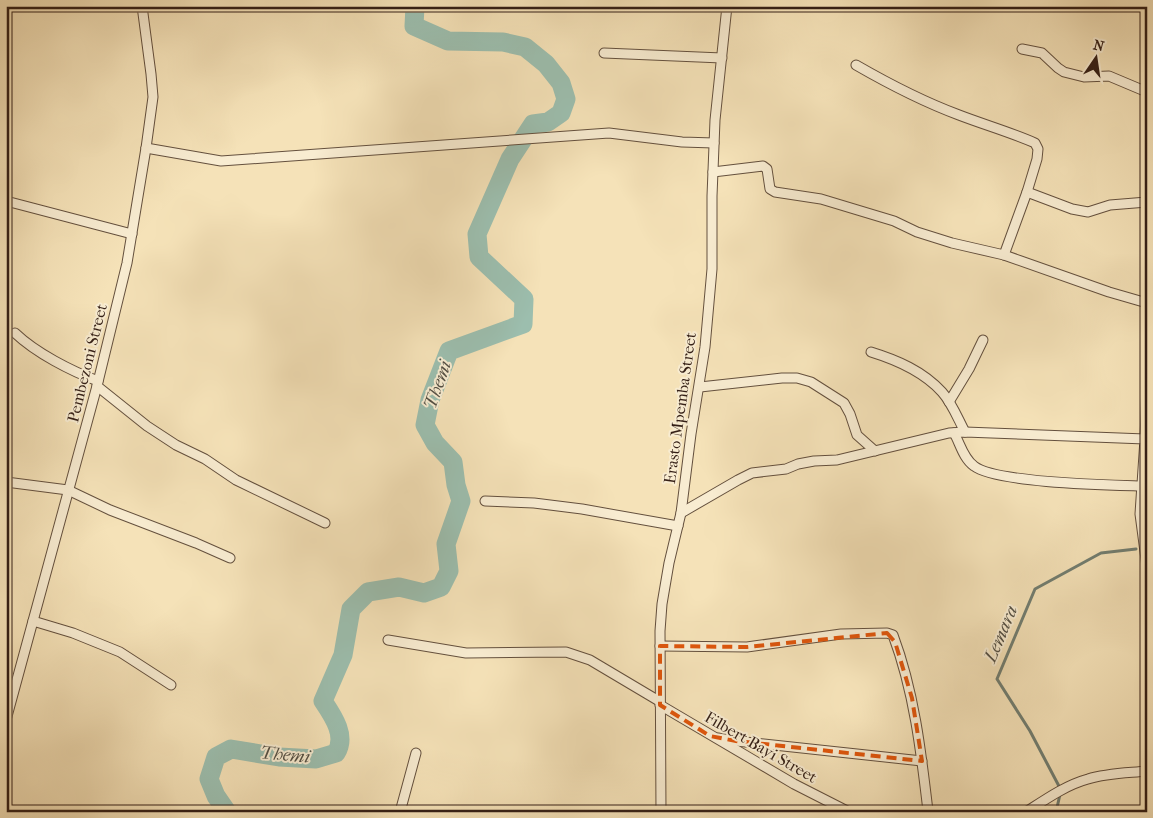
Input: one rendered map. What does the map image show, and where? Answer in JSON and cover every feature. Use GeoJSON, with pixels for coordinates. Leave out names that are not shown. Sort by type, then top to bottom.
{"type":"FeatureCollection","features":[{"type":"Feature","properties":{"kind":"street","name":"Pembezoni Street"},"geometry":{"type":"LineString","coordinates":[[6,720],[98,384],[128,263],[153,97],[142,6]]}},
{"type":"Feature","properties":{"kind":"street","name":"Erasto Mpemba Street"},"geometry":{"type":"LineString","coordinates":[[660,812],[659,703],[662,604],[669,563],[681,513],[705,347],[712,268],[712,172],[715,120],[727,6]]}},
{"type":"Feature","properties":{"kind":"street"},"geometry":{"type":"LineString","coordinates":[[1022,49],[1042,53],[1064,72],[1084,77],[1109,76],[1147,92]]}},
{"type":"Feature","properties":{"kind":"street"},"geometry":{"type":"LineString","coordinates":[[604,53],[722,58]]}},
{"type":"Feature","properties":{"kind":"street"},"geometry":{"type":"LineString","coordinates":[[856,65],[932,104],[1035,143],[1038,149],[1037,160],[1004,255]]}},
{"type":"Feature","properties":{"kind":"street"},"geometry":{"type":"LineString","coordinates":[[146,148],[221,161],[609,133],[674,141],[714,143]]}},
{"type":"Feature","properties":{"kind":"street"},"geometry":{"type":"LineString","coordinates":[[712,172],[763,166],[767,169],[770,189],[775,192],[821,199],[894,220],[917,232],[952,243],[1004,255],[1109,292],[1147,303]]}},
{"type":"Feature","properties":{"kind":"street"},"geometry":{"type":"LineString","coordinates":[[1027,192],[1072,209],[1088,212],[1110,205],[1147,202]]}},
{"type":"Feature","properties":{"kind":"street"},"geometry":{"type":"LineString","coordinates":[[6,201],[132,234]]}},
{"type":"Feature","properties":{"kind":"street"},"geometry":{"type":"LineString","coordinates":[[15,333],[37,351],[98,384],[147,426],[176,445],[205,459],[236,480],[325,523]]}},
{"type":"Feature","properties":{"kind":"street"},"geometry":{"type":"LineString","coordinates":[[949,402],[969,369],[983,340]]}},
{"type":"Feature","properties":{"kind":"street"},"geometry":{"type":"LineString","coordinates":[[871,352],[898,360],[922,375],[941,391],[965,432]]}},
{"type":"Feature","properties":{"kind":"street"},"geometry":{"type":"LineString","coordinates":[[700,387],[782,378],[797,378],[811,382],[844,402],[857,435],[876,451]]}},
{"type":"Feature","properties":{"kind":"street"},"geometry":{"type":"LineString","coordinates":[[1147,384],[1140,514],[1147,567]]}},
{"type":"Feature","properties":{"kind":"street"},"geometry":{"type":"LineString","coordinates":[[681,513],[752,473],[786,469],[798,464],[814,461],[837,460],[954,433],[1145,439]]}},
{"type":"Feature","properties":{"kind":"street"},"geometry":{"type":"LineString","coordinates":[[954,433],[968,460],[975,467],[986,472],[1022,478],[1086,484],[1142,486]]}},
{"type":"Feature","properties":{"kind":"street"},"geometry":{"type":"LineString","coordinates":[[6,482],[68,490],[110,510],[230,558]]}},
{"type":"Feature","properties":{"kind":"street"},"geometry":{"type":"LineString","coordinates":[[485,501],[553,505],[678,526]]}},
{"type":"Feature","properties":{"kind":"street"},"geometry":{"type":"LineString","coordinates":[[34,621],[73,633],[120,652],[171,685]]}},
{"type":"Feature","properties":{"kind":"street"},"geometry":{"type":"LineString","coordinates":[[660,646],[747,646],[841,634],[887,633],[892,635],[912,698],[928,811]]}},
{"type":"Feature","properties":{"kind":"street","name":"Filbert Bayi Street"},"geometry":{"type":"LineString","coordinates":[[388,640],[466,653],[566,652],[590,660],[710,736],[794,784],[850,812]]}},
{"type":"Feature","properties":{"kind":"street"},"geometry":{"type":"LineString","coordinates":[[710,736],[736,741],[922,762]]}},
{"type":"Feature","properties":{"kind":"street"},"geometry":{"type":"LineString","coordinates":[[400,812],[416,753]]}},
{"type":"Feature","properties":{"kind":"street"},"geometry":{"type":"LineString","coordinates":[[1026,812],[1061,790],[1087,779],[1103,775],[1147,770]]}},
{"type":"Feature","properties":{"kind":"highlighted area"},"geometry":{"type":"Polygon","coordinates":[[[887,633],[895,642],[912,698],[922,761],[736,741],[710,736],[660,705],[660,646],[747,647],[887,633]]]}},
{"type":"Feature","properties":{"kind":"waterway","name":"Themi"},"geometry":{"type":"LineString","coordinates":[[227,812],[216,796],[209,779],[216,757],[231,749],[279,757],[316,759],[336,753],[340,740],[339,733],[323,701],[343,655],[351,609],[368,592],[399,587],[424,593],[441,587],[449,571],[446,544],[461,501],[456,485],[453,462],[435,443],[425,425],[430,400],[449,351],[523,324],[524,299],[479,257],[477,234],[510,159],[533,124],[548,122],[561,113],[566,99],[561,83],[546,64],[525,47],[503,42],[448,41],[414,26],[415,6]]}},
{"type":"Feature","properties":{"kind":"waterway","name":"Lemara"},"geometry":{"type":"LineString","coordinates":[[1056,812],[1061,790],[1030,731],[997,679],[1035,589],[1101,553],[1136,549]]}}]}
